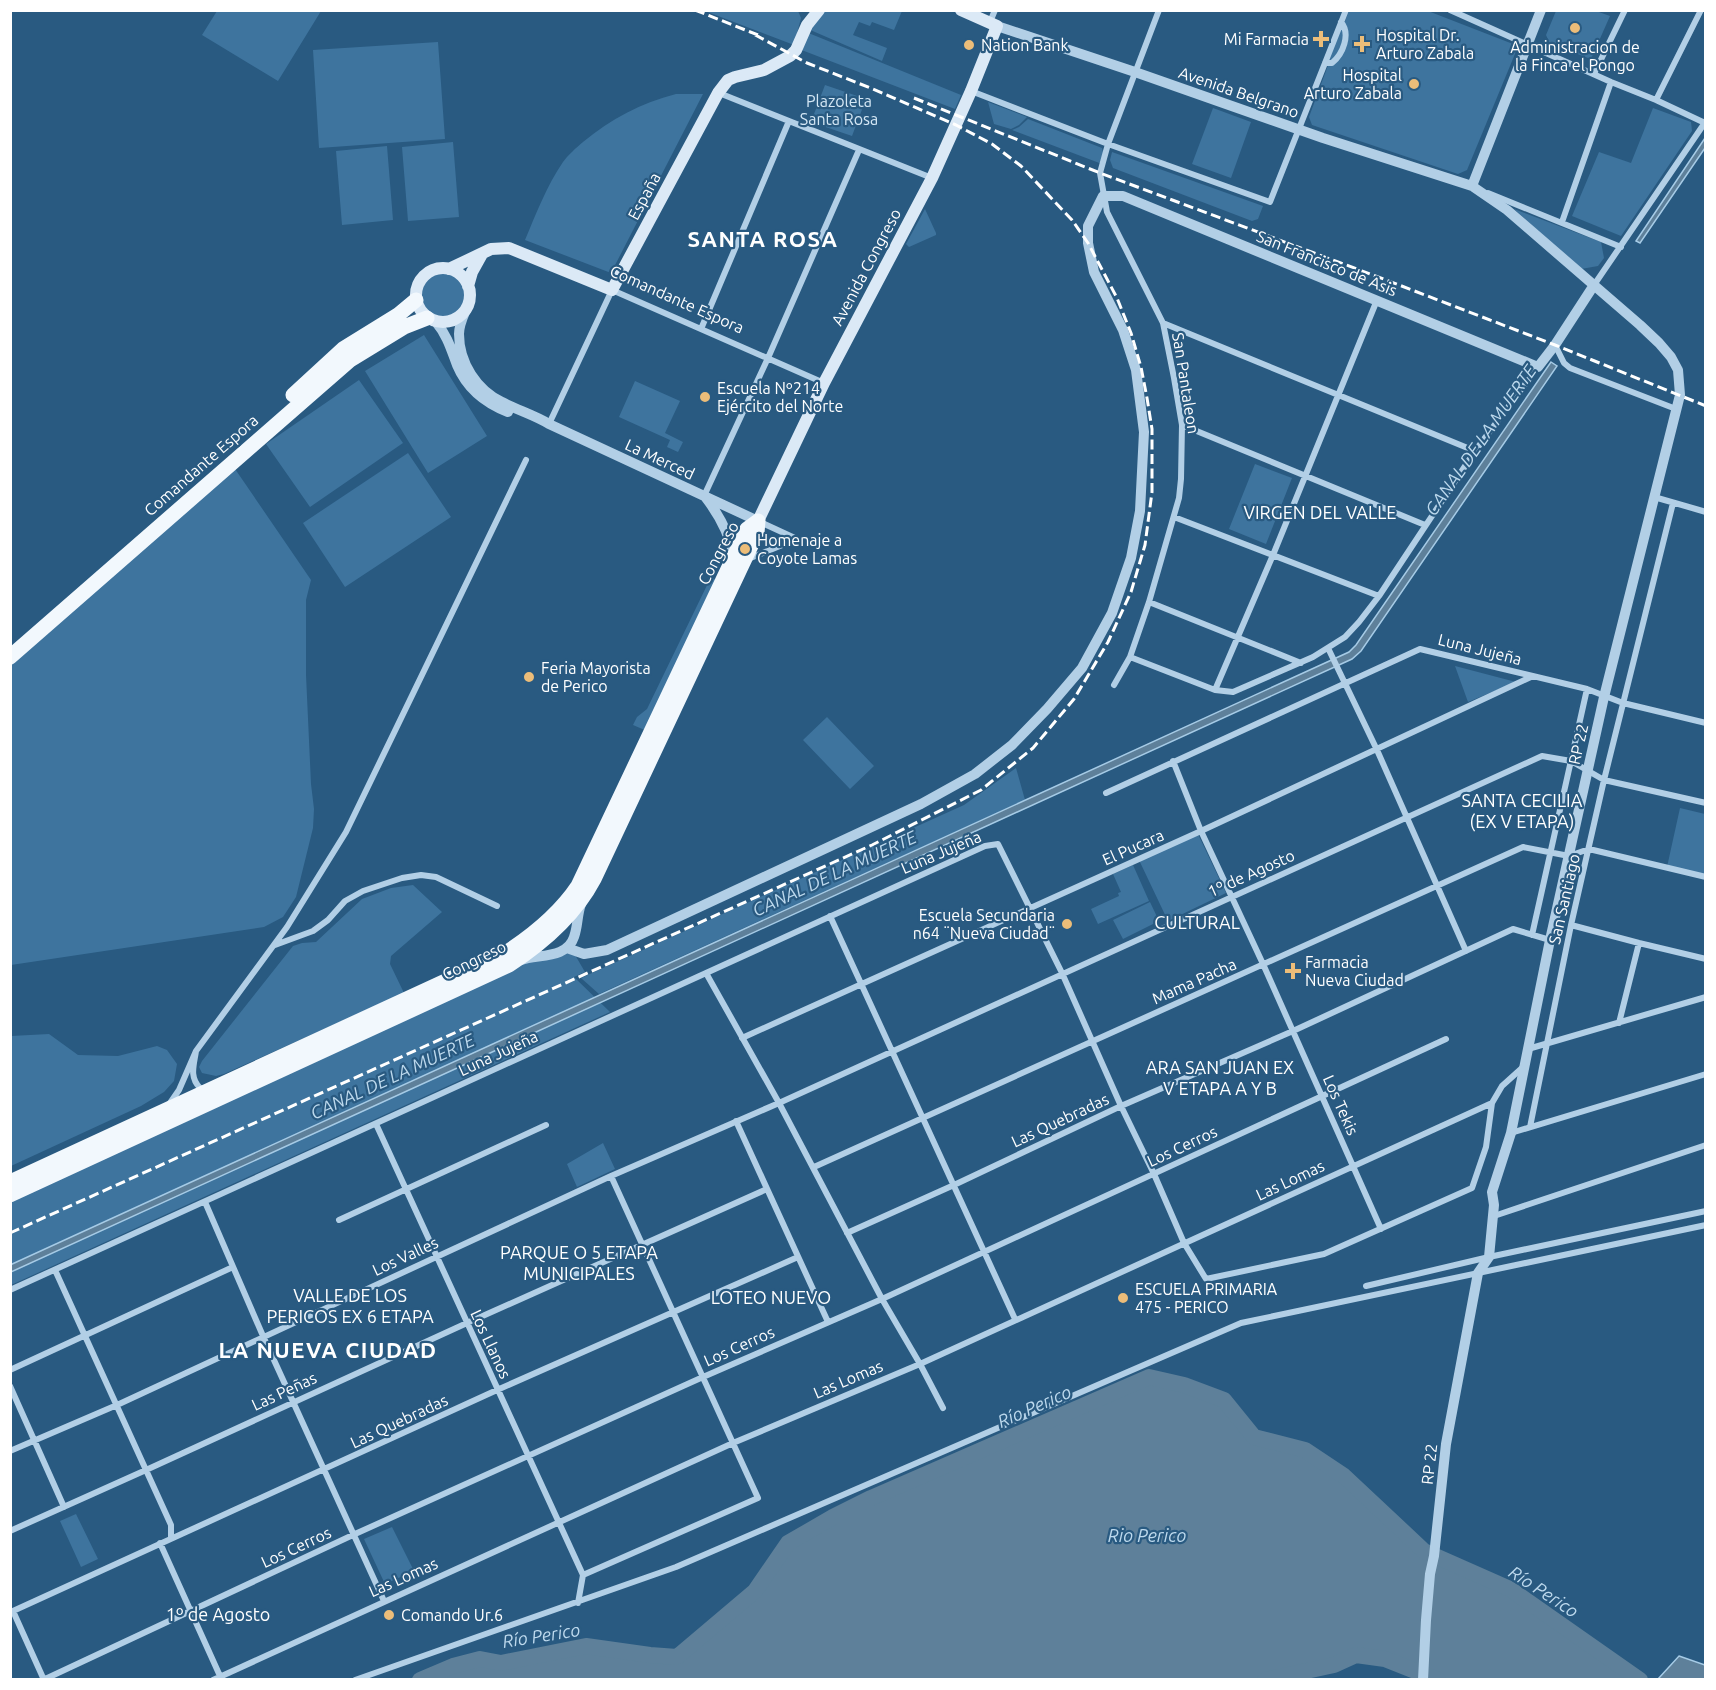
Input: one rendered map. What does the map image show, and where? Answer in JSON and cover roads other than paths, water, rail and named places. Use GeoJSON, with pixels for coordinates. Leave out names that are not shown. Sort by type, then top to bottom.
{"type":"FeatureCollection","features":[{"type":"Feature","properties":{"kind":"main road"},"geometry":{"type":"LineString","coordinates":[[802,10],[807,25]]}},
{"type":"Feature","properties":{"kind":"main road","name":"España"},"geometry":{"type":"LineString","coordinates":[[612,290],[718,93],[728,80],[764,70],[790,56],[796,50],[807,25],[819,10]]}},
{"type":"Feature","properties":{"kind":"main road"},"geometry":{"type":"LineString","coordinates":[[961,10],[994,19]]}},
{"type":"Feature","properties":{"kind":"main road","name":"Avenida Congreso"},"geometry":{"type":"LineString","coordinates":[[758,521],[824,383],[932,178],[972,91],[994,19]]}},
{"type":"Feature","properties":{"kind":"main road","name":"Comandante Espora"},"geometry":{"type":"LineString","coordinates":[[449,269],[491,249],[509,248],[612,290]]}},
{"type":"Feature","properties":{"kind":"main road"},"geometry":{"type":"LineString","coordinates":[[468,286],[472,272],[482,254]]}},
{"type":"Feature","properties":{"kind":"main road"},"geometry":{"type":"LineString","coordinates":[[449,269],[458,272],[468,286],[469,304],[465,312],[457,319],[447,322],[431,320],[419,310],[416,289],[421,279],[429,272],[449,269]]}},
{"type":"Feature","properties":{"kind":"main road","name":"Comandante Espora"},"geometry":{"type":"LineString","coordinates":[[10,645],[250,435],[343,349],[398,315],[416,300]]}},
{"type":"Feature","properties":{"kind":"main road","name":"Comandante Espora"},"geometry":{"type":"LineString","coordinates":[[10,657],[350,360],[404,327],[431,320]]}},
{"type":"Feature","properties":{"kind":"main road","name":"Congreso"},"geometry":{"type":"LineString","coordinates":[[10,1195],[509,965],[551,933],[585,896],[739,558],[747,529],[758,521]]}},
{"type":"Feature","properties":{"kind":"main road","name":"Congreso"},"geometry":{"type":"LineString","coordinates":[[10,1182],[504,954],[524,941],[548,920],[578,885],[739,558]]}},
{"type":"Feature","properties":{"kind":"street"},"geometry":{"type":"LineString","coordinates":[[1108,144],[1160,10]]}},
{"type":"Feature","properties":{"kind":"street"},"geometry":{"type":"LineString","coordinates":[[972,91],[1108,144],[1270,202],[1346,10]]}},
{"type":"Feature","properties":{"kind":"street"},"geometry":{"type":"LineString","coordinates":[[1130,657],[1215,690],[1233,692],[1301,663],[1345,637],[1379,596],[1475,451],[1555,345],[1705,122],[1450,10]]}},
{"type":"Feature","properties":{"kind":"street"},"geometry":{"type":"LineString","coordinates":[[1541,10],[1472,186],[1621,247]]}},
{"type":"Feature","properties":{"kind":"street"},"geometry":{"type":"LineString","coordinates":[[1594,74],[1624,10]]}},
{"type":"Feature","properties":{"kind":"street"},"geometry":{"type":"LineString","coordinates":[[1656,100],[1701,10]]}},
{"type":"Feature","properties":{"kind":"street","name":"Avenida Belgrano"},"geometry":{"type":"LineString","coordinates":[[994,19],[1300,130],[1472,186],[1507,210],[1594,285]]}},
{"type":"Feature","properties":{"kind":"street"},"geometry":{"type":"LineString","coordinates":[[1562,222],[1611,82]]}},
{"type":"Feature","properties":{"kind":"street"},"geometry":{"type":"LineString","coordinates":[[718,93],[932,178]]}},
{"type":"Feature","properties":{"kind":"street"},"geometry":{"type":"LineString","coordinates":[[701,329],[789,121]]}},
{"type":"Feature","properties":{"kind":"street","name":"San Pantaleon"},"geometry":{"type":"LineString","coordinates":[[1108,144],[1100,173],[1107,212],[1163,323],[1182,426],[1181,479],[1174,516],[1130,657],[1114,685]]}},
{"type":"Feature","properties":{"kind":"street"},"geometry":{"type":"LineString","coordinates":[[758,521],[797,539],[739,558],[717,513],[704,496],[768,358],[859,150]]}},
{"type":"Feature","properties":{"kind":"street"},"geometry":{"type":"LineString","coordinates":[[567,948],[584,954],[607,950],[921,804],[975,774],[1012,745],[1082,668],[1112,613],[1131,558],[1140,511],[1144,432],[1136,370],[1123,330],[1094,272],[1088,243],[1088,226],[1103,196]]}},
{"type":"Feature","properties":{"kind":"street","name":"San Francisco de Asis"},"geometry":{"type":"LineString","coordinates":[[1103,196],[1123,196],[1538,367]]}},
{"type":"Feature","properties":{"kind":"street","name":"RP 22"},"geometry":{"type":"LineString","coordinates":[[1494,1215],[1492,1192],[1511,1133],[1550,940],[1604,697],[1680,395],[1678,370],[1671,357],[1640,325],[1594,285]]}},
{"type":"Feature","properties":{"kind":"street","name":"Comandante Espora"},"geometry":{"type":"LineString","coordinates":[[612,290],[824,383]]}},
{"type":"Feature","properties":{"kind":"street","name":"España"},"geometry":{"type":"LineString","coordinates":[[549,424],[612,290]]}},
{"type":"Feature","properties":{"kind":"street"},"geometry":{"type":"LineString","coordinates":[[1215,690],[1273,555],[1377,299]]}},
{"type":"Feature","properties":{"kind":"street"},"geometry":{"type":"LineString","coordinates":[[465,312],[459,334],[461,351],[472,376],[480,387],[502,402],[537,416],[549,424]]}},
{"type":"Feature","properties":{"kind":"street"},"geometry":{"type":"LineString","coordinates":[[431,320],[447,338],[458,367],[470,387],[479,396],[495,407],[534,422],[549,424]]}},
{"type":"Feature","properties":{"kind":"street"},"geometry":{"type":"LineString","coordinates":[[1163,323],[1475,451]]}},
{"type":"Feature","properties":{"kind":"street"},"geometry":{"type":"LineString","coordinates":[[1555,345],[1564,363],[1570,368],[1676,410]]}},
{"type":"Feature","properties":{"kind":"street","name":"La Merced"},"geometry":{"type":"LineString","coordinates":[[549,424],[758,521]]}},
{"type":"Feature","properties":{"kind":"street"},"geometry":{"type":"LineString","coordinates":[[1182,426],[1425,525]]}},
{"type":"Feature","properties":{"kind":"street"},"geometry":{"type":"LineString","coordinates":[[158,1114],[172,1101],[196,1051],[287,927],[346,832],[526,460]]}},
{"type":"Feature","properties":{"kind":"street"},"geometry":{"type":"LineString","coordinates":[[1654,497],[1706,512]]}},
{"type":"Feature","properties":{"kind":"street","name":"San Santiago"},"geometry":{"type":"LineString","coordinates":[[1530,1127],[1571,925],[1673,503]]}},
{"type":"Feature","properties":{"kind":"street"},"geometry":{"type":"LineString","coordinates":[[1174,516],[1379,596]]}},
{"type":"Feature","properties":{"kind":"street"},"geometry":{"type":"LineString","coordinates":[[1149,602],[1301,663]]}},
{"type":"Feature","properties":{"kind":"street"},"geometry":{"type":"LineString","coordinates":[[1328,648],[1377,750],[1466,951]]}},
{"type":"Feature","properties":{"kind":"street","name":"Luna Jujeña"},"geometry":{"type":"LineString","coordinates":[[1106,793],[1420,649],[1587,689],[1623,703],[1706,723]]}},
{"type":"Feature","properties":{"kind":"street","name":"El Pucara"},"geometry":{"type":"LineString","coordinates":[[742,1038],[1201,831],[1533,676]]}},
{"type":"Feature","properties":{"kind":"street"},"geometry":{"type":"LineString","coordinates":[[1532,935],[1587,689]]}},
{"type":"Feature","properties":{"kind":"street","name":"1º de Agosto"},"geometry":{"type":"LineString","coordinates":[[779,1103],[1542,756],[1571,761],[1605,780],[1706,803]]}},
{"type":"Feature","properties":{"kind":"street","name":"Los Tekis"},"geometry":{"type":"LineString","coordinates":[[1173,761],[1201,831],[1381,1229]]}},
{"type":"Feature","properties":{"kind":"street","name":"Luna Jujeña"},"geometry":{"type":"LineString","coordinates":[[10,1290],[985,846],[998,844],[1030,908]]}},
{"type":"Feature","properties":{"kind":"street","name":"Mama Pacha"},"geometry":{"type":"LineString","coordinates":[[814,1167],[1523,847],[1569,856]]}},
{"type":"Feature","properties":{"kind":"street"},"geometry":{"type":"LineString","coordinates":[[1569,856],[1589,849],[1706,877]]}},
{"type":"Feature","properties":{"kind":"street"},"geometry":{"type":"LineString","coordinates":[[273,946],[312,931],[328,920],[345,901],[363,891],[402,878],[421,875],[436,877],[497,906]]}},
{"type":"Feature","properties":{"kind":"street"},"geometry":{"type":"LineString","coordinates":[[509,965],[525,959],[560,952],[570,946],[575,935],[579,909],[585,896]]}},
{"type":"Feature","properties":{"kind":"street"},"geometry":{"type":"LineString","coordinates":[[1030,908],[1062,973],[1184,1243],[1206,1279],[1324,1254],[1472,1188],[1486,1147],[1492,1103],[1502,1086],[1522,1068]]}},
{"type":"Feature","properties":{"kind":"street"},"geometry":{"type":"LineString","coordinates":[[830,916],[1015,1319]]}},
{"type":"Feature","properties":{"kind":"street"},"geometry":{"type":"LineString","coordinates":[[1571,925],[1706,958]]}},
{"type":"Feature","properties":{"kind":"street","name":"Las Quebradas"},"geometry":{"type":"LineString","coordinates":[[847,1233],[1121,1106],[1293,1031],[1513,930],[1550,940]]}},
{"type":"Feature","properties":{"kind":"street"},"geometry":{"type":"LineString","coordinates":[[1619,1023],[1639,943]]}},
{"type":"Feature","properties":{"kind":"street"},"geometry":{"type":"LineString","coordinates":[[706,973],[814,1167],[882,1299],[943,1408]]}},
{"type":"Feature","properties":{"kind":"street"},"geometry":{"type":"LineString","coordinates":[[1527,1050],[1706,998]]}},
{"type":"Feature","properties":{"kind":"street","name":"Los Cerros"},"geometry":{"type":"LineString","coordinates":[[44,1679],[355,1534],[882,1299],[1446,1040]]}},
{"type":"Feature","properties":{"kind":"street"},"geometry":{"type":"LineString","coordinates":[[196,1051],[192,1076],[200,1088],[212,1089]]}},
{"type":"Feature","properties":{"kind":"street"},"geometry":{"type":"LineString","coordinates":[[1511,1133],[1706,1074]]}},
{"type":"Feature","properties":{"kind":"street","name":"Los Valles"},"geometry":{"type":"LineString","coordinates":[[10,1451],[117,1405],[610,1176],[779,1103]]}},
{"type":"Feature","properties":{"kind":"street","name":"Las Lomas"},"geometry":{"type":"LineString","coordinates":[[213,1680],[384,1600],[733,1443],[920,1364],[1492,1103]]}},
{"type":"Feature","properties":{"kind":"street"},"geometry":{"type":"LineString","coordinates":[[736,1121],[828,1322]]}},
{"type":"Feature","properties":{"kind":"street","name":"Los Llanos"},"geometry":{"type":"LineString","coordinates":[[376,1124],[583,1575]]}},
{"type":"Feature","properties":{"kind":"street"},"geometry":{"type":"LineString","coordinates":[[339,1220],[546,1125]]}},
{"type":"Feature","properties":{"kind":"street"},"geometry":{"type":"LineString","coordinates":[[1489,1257],[1494,1215],[1706,1145]]}},
{"type":"Feature","properties":{"kind":"street"},"geometry":{"type":"LineString","coordinates":[[578,1603],[583,1575],[758,1498],[610,1176]]}},
{"type":"Feature","properties":{"kind":"street","name":"Las Peñas"},"geometry":{"type":"LineString","coordinates":[[10,1531],[467,1323],[767,1190]]}},
{"type":"Feature","properties":{"kind":"street"},"geometry":{"type":"LineString","coordinates":[[205,1202],[263,1336],[384,1600]]}},
{"type":"Feature","properties":{"kind":"street"},"geometry":{"type":"LineString","coordinates":[[1366,1286],[1489,1257],[1706,1211]]}},
{"type":"Feature","properties":{"kind":"street"},"geometry":{"type":"LineString","coordinates":[[355,1680],[676,1568],[1241,1323],[1706,1225]]}},
{"type":"Feature","properties":{"kind":"street","name":"Las Quebradas"},"geometry":{"type":"LineString","coordinates":[[44,1679],[13,1611],[497,1390],[798,1257]]}},
{"type":"Feature","properties":{"kind":"street","name":"RP 22"},"geometry":{"type":"LineString","coordinates":[[1423,1680],[1430,1574],[1446,1444],[1478,1273],[1489,1257]]}},
{"type":"Feature","properties":{"kind":"street"},"geometry":{"type":"LineString","coordinates":[[10,1370],[233,1267]]}},
{"type":"Feature","properties":{"kind":"street"},"geometry":{"type":"LineString","coordinates":[[55,1270],[171,1525],[171,1538]]}},
{"type":"Feature","properties":{"kind":"street"},"geometry":{"type":"LineString","coordinates":[[10,1386],[64,1507]]}},
{"type":"Feature","properties":{"kind":"street"},"geometry":{"type":"LineString","coordinates":[[160,1543],[220,1676]]}},
{"type":"Feature","properties":{"kind":"water"},"geometry":{"type":"Polygon","coordinates":[[[1705,138],[1705,148],[1640,243],[1636,241],[1705,138]]]}},
{"type":"Feature","properties":{"kind":"water"},"geometry":{"type":"Polygon","coordinates":[[[1551,362],[1557,366],[1361,651],[1352,659],[11,1272],[10,1265],[1349,652],[1551,362]]]}},
{"type":"Feature","properties":{"kind":"water","name":"Rio Perico"},"geometry":{"type":"Polygon","coordinates":[[[1149,1377],[1184,1385],[1224,1400],[1254,1437],[1305,1450],[1344,1476],[1424,1551],[1510,1589],[1640,1679],[1438,1679],[1385,1659],[1356,1656],[1334,1665],[1265,1680],[420,1680],[453,1666],[480,1659],[501,1663],[586,1646],[677,1657],[755,1591],[788,1543],[871,1498],[1149,1377]]]}},
{"type":"Feature","properties":{"kind":"water"},"geometry":{"type":"Polygon","coordinates":[[[1679,1656],[1705,1665],[1705,1679],[1658,1679],[1679,1656]]]}},
{"type":"Feature","properties":{"kind":"waterway","name":"Río Perico"},"geometry":{"type":"LineString","coordinates":[[420,1680],[453,1666],[480,1659],[501,1663],[586,1646],[677,1657],[755,1591],[788,1543],[871,1498],[1149,1377],[1184,1385],[1224,1400],[1254,1437],[1305,1450],[1344,1476],[1424,1551],[1510,1589],[1640,1680]]}},
{"type":"Feature","properties":{"kind":"waterway","name":"Río Perico"},"geometry":{"type":"LineString","coordinates":[[1265,1680],[1334,1665],[1356,1655],[1385,1659],[1438,1680]]}},
{"type":"Feature","properties":{"kind":"railway"},"geometry":{"type":"LineString","coordinates":[[695,10],[758,35]]}},
{"type":"Feature","properties":{"kind":"railway"},"geometry":{"type":"LineString","coordinates":[[10,1233],[872,845],[981,790],[1033,748],[1074,699],[1108,642],[1131,592],[1145,545],[1152,492],[1152,429],[1147,398],[1131,333],[1117,298],[1088,243],[1072,220],[1021,166],[992,144],[956,125],[807,63],[750,32]]}},
{"type":"Feature","properties":{"kind":"railway"},"geometry":{"type":"LineString","coordinates":[[914,98],[1100,173],[1373,275],[1706,406]]}},
{"type":"Feature","properties":{"kind":"place","name":"Administracion de la Finca el Pongo"},"geometry":{"type":"Point","coordinates":[1575,28]}},
{"type":"Feature","properties":{"kind":"place","name":"Mi Farmacia"},"geometry":{"type":"Point","coordinates":[1321,39]}},
{"type":"Feature","properties":{"kind":"place","name":"Hospital Dr. Arturo Zabala"},"geometry":{"type":"Point","coordinates":[1362,44]}},
{"type":"Feature","properties":{"kind":"place","name":"Nation Bank"},"geometry":{"type":"Point","coordinates":[969,45]}},
{"type":"Feature","properties":{"kind":"place","name":"Hospital Arturo Zabala"},"geometry":{"type":"Point","coordinates":[1414,84]}},
{"type":"Feature","properties":{"kind":"place","name":"Escuela Nº214 Ejército del Norte"},"geometry":{"type":"Point","coordinates":[705,397]}},
{"type":"Feature","properties":{"kind":"place","name":"Homenaje a Coyote Lamas"},"geometry":{"type":"Point","coordinates":[745,549]}},
{"type":"Feature","properties":{"kind":"place","name":"Feria Mayorista de Perico"},"geometry":{"type":"Point","coordinates":[529,677]}},
{"type":"Feature","properties":{"kind":"place","name":"Escuela Secundaria n64 ¨Nueva Ciudad¨"},"geometry":{"type":"Point","coordinates":[1067,924]}},
{"type":"Feature","properties":{"kind":"place","name":"Farmacia Nueva Ciudad"},"geometry":{"type":"Point","coordinates":[1293,971]}},
{"type":"Feature","properties":{"kind":"place","name":"ESCUELA PRIMARIA 475 - PERICO"},"geometry":{"type":"Point","coordinates":[1123,1298]}},
{"type":"Feature","properties":{"kind":"place","name":"Comando Ur.6"},"geometry":{"type":"Point","coordinates":[389,1615]}},
{"type":"Feature","properties":{"kind":"district","name":"SANTA ROSA"},"geometry":{"type":"Point","coordinates":[763,238]}},
{"type":"Feature","properties":{"kind":"district","name":"VIRGEN DEL VALLE"},"geometry":{"type":"Point","coordinates":[1320,512]}},
{"type":"Feature","properties":{"kind":"district","name":"SANTA CECILIA (EX V ETAPA)"},"geometry":{"type":"Point","coordinates":[1522,810]}},
{"type":"Feature","properties":{"kind":"district","name":"CULTURAL"},"geometry":{"type":"Point","coordinates":[1197,922]}},
{"type":"Feature","properties":{"kind":"district","name":"ARA SAN JUAN EX V ETAPA A Y B"},"geometry":{"type":"Point","coordinates":[1220,1077]}},
{"type":"Feature","properties":{"kind":"district","name":"PARQUE O 5 ETAPA MUNICIPALES"},"geometry":{"type":"Point","coordinates":[579,1262]}},
{"type":"Feature","properties":{"kind":"district","name":"LOTEO NUEVO"},"geometry":{"type":"Point","coordinates":[771,1297]}},
{"type":"Feature","properties":{"kind":"district","name":"VALLE DE LOS PERICOS EX 6 ETAPA"},"geometry":{"type":"Point","coordinates":[350,1305]}},
{"type":"Feature","properties":{"kind":"district","name":"LA NUEVA CIUDAD"},"geometry":{"type":"Point","coordinates":[328,1349]}},
{"type":"Feature","properties":{"kind":"district","name":"1º de Agosto"},"geometry":{"type":"Point","coordinates":[218,1614]}},
{"type":"Feature","properties":{"kind":"park label","name":"Plazoleta Santa Rosa"},"geometry":{"type":"Point","coordinates":[839,110]}},
{"type":"Feature","properties":{"kind":"water label","name":"CANAL DE LA MUERTE"},"geometry":{"type":"Point","coordinates":[1480,440]}},
{"type":"Feature","properties":{"kind":"water label","name":"CANAL DE LA MUERTE"},"geometry":{"type":"Point","coordinates":[834,873]}},
{"type":"Feature","properties":{"kind":"water label","name":"CANAL DE LA MUERTE"},"geometry":{"type":"Point","coordinates":[392,1076]}}]}
